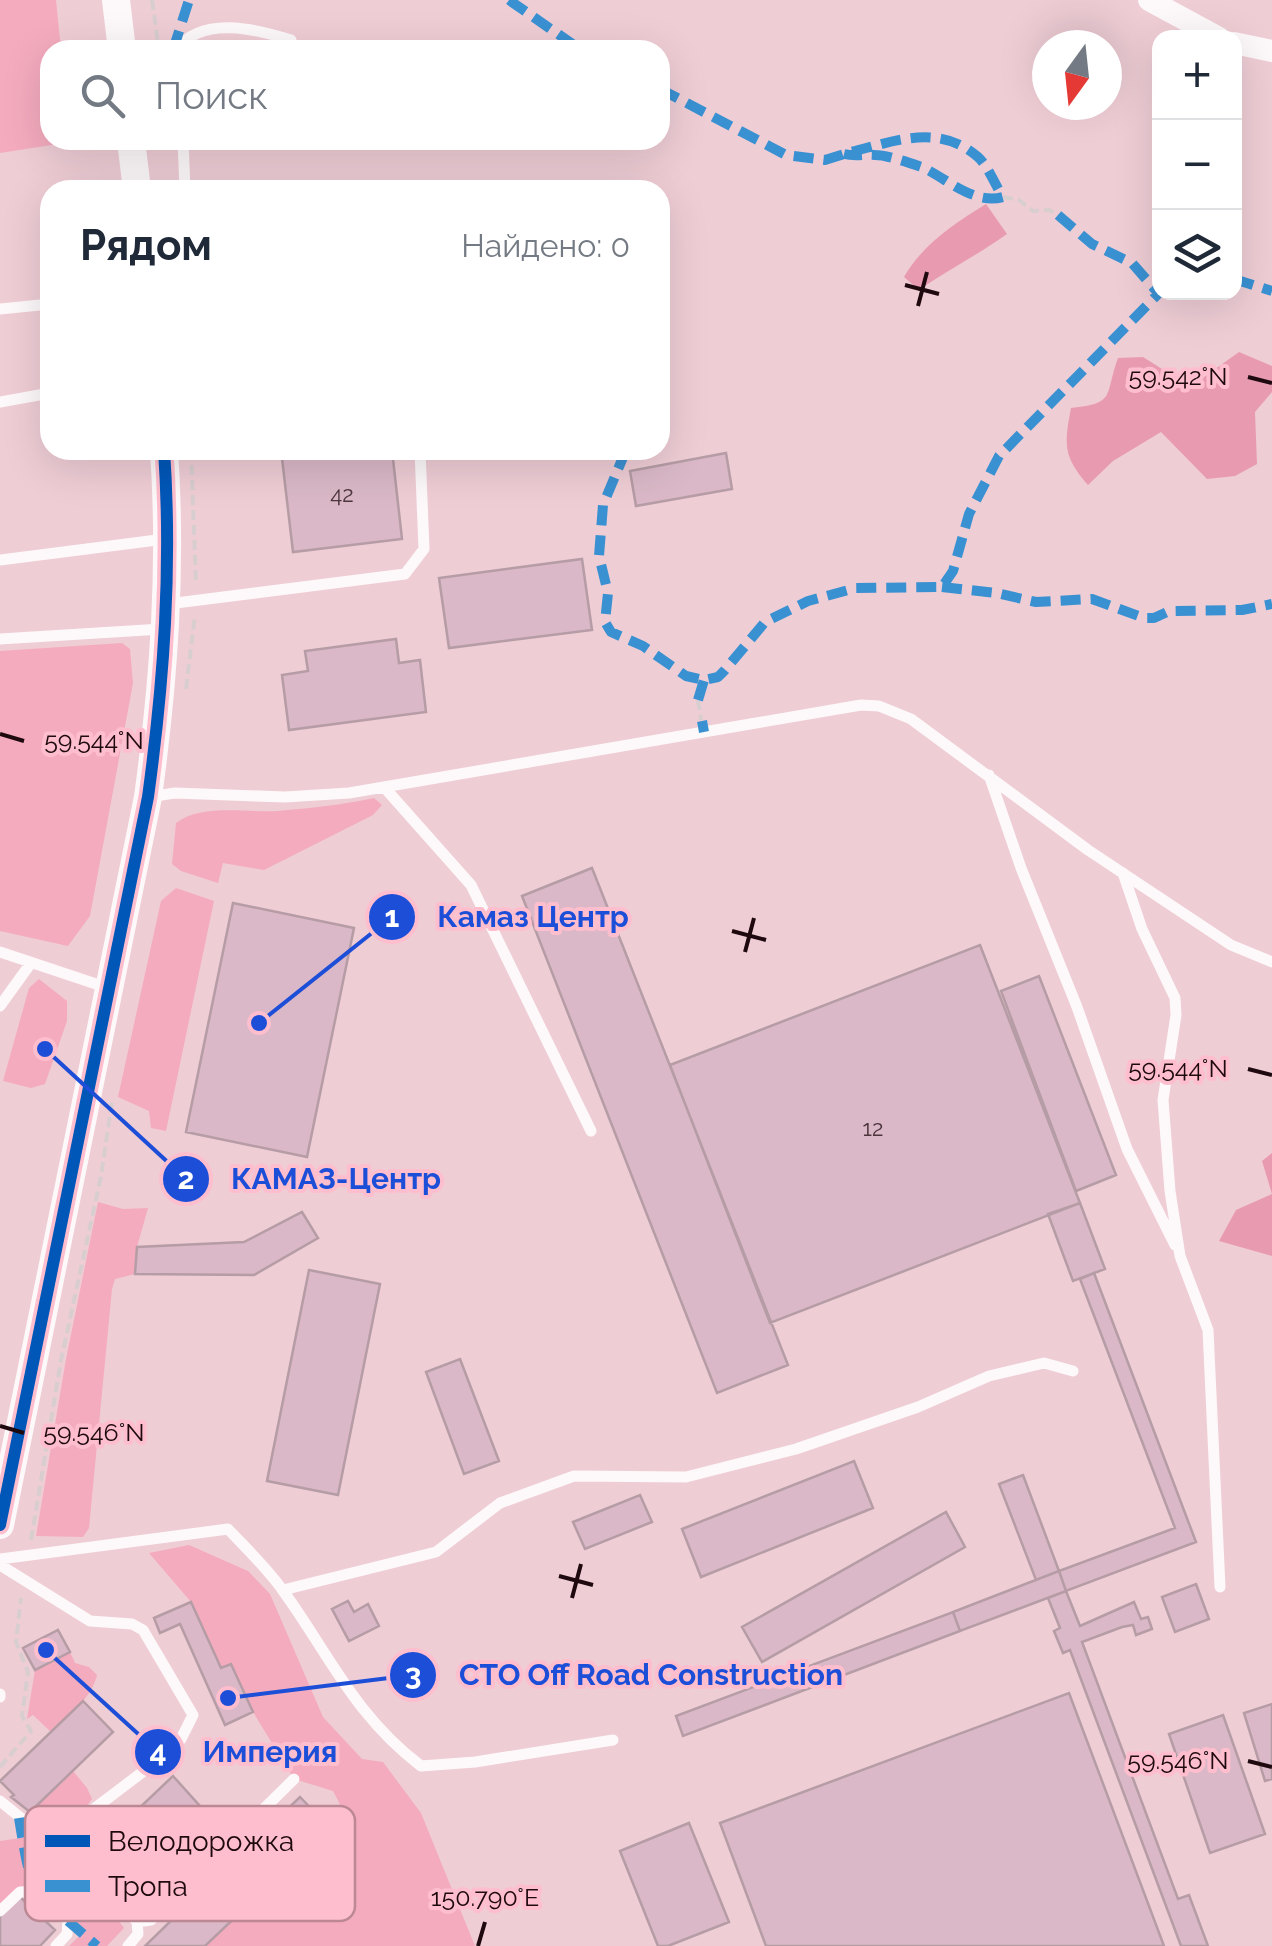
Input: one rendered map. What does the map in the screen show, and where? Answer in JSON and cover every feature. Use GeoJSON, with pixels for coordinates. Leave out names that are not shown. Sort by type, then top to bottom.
{"type":"FeatureCollection","features":[{"type":"Feature","properties":{"kind":"street"},"geometry":{"type":"LineString","coordinates":[[116,0],[121,40]]}},
{"type":"Feature","properties":{"kind":"street"},"geometry":{"type":"LineString","coordinates":[[1149,0],[1204,30]]}},
{"type":"Feature","properties":{"kind":"street"},"geometry":{"type":"LineString","coordinates":[[1242,45],[1272,51]]}},
{"type":"Feature","properties":{"kind":"street"},"geometry":{"type":"LineString","coordinates":[[132,150],[135,180]]}},
{"type":"Feature","properties":{"kind":"street"},"geometry":{"type":"LineString","coordinates":[[0,1525],[148,797],[167,616],[169,539],[165,460]]}},
{"type":"Feature","properties":{"kind":"lane"},"geometry":{"type":"LineString","coordinates":[[185,40],[198,32],[219,28],[267,32],[290,40]]}},
{"type":"Feature","properties":{"kind":"lane"},"geometry":{"type":"LineString","coordinates":[[183,150],[185,180]]}},
{"type":"Feature","properties":{"kind":"lane"},"geometry":{"type":"LineString","coordinates":[[0,310],[40,305]]}},
{"type":"Feature","properties":{"kind":"lane"},"geometry":{"type":"LineString","coordinates":[[0,402],[40,395]]}},
{"type":"Feature","properties":{"kind":"lane"},"geometry":{"type":"LineString","coordinates":[[0,639],[167,616],[404,574],[424,548],[420,460]]}},
{"type":"Feature","properties":{"kind":"lane"},"geometry":{"type":"LineString","coordinates":[[0,560],[169,539]]}},
{"type":"Feature","properties":{"kind":"lane"},"geometry":{"type":"LineString","coordinates":[[148,797],[175,793],[285,797],[348,793],[861,705],[880,706],[912,719],[1123,873],[1231,945],[1272,962]]}},
{"type":"Feature","properties":{"kind":"lane"},"geometry":{"type":"LineString","coordinates":[[989,775],[1127,1148],[1180,1256],[1208,1330],[1220,1587]]}},
{"type":"Feature","properties":{"kind":"lane"},"geometry":{"type":"LineString","coordinates":[[384,787],[470,885],[592,1131]]}},
{"type":"Feature","properties":{"kind":"lane"},"geometry":{"type":"LineString","coordinates":[[1123,873],[1142,929],[1175,998],[1176,1015],[1162,1100],[1180,1256]]}},
{"type":"Feature","properties":{"kind":"lane"},"geometry":{"type":"LineString","coordinates":[[0,952],[108,988]]}},
{"type":"Feature","properties":{"kind":"lane"},"geometry":{"type":"LineString","coordinates":[[0,1006],[31,962]]}},
{"type":"Feature","properties":{"kind":"lane"},"geometry":{"type":"LineString","coordinates":[[283,1590],[436,1552],[500,1503],[574,1476],[686,1477],[796,1449],[918,1407],[989,1376],[1044,1363],[1073,1370]]}},
{"type":"Feature","properties":{"kind":"lane"},"geometry":{"type":"LineString","coordinates":[[0,1562],[228,1529],[283,1590],[338,1679],[394,1746],[421,1766],[474,1762],[613,1740]]}},
{"type":"Feature","properties":{"kind":"lane"},"geometry":{"type":"LineString","coordinates":[[0,1562],[90,1621],[132,1624],[142,1630],[193,1715],[181,1739],[97,1806]]}},
{"type":"Feature","properties":{"kind":"lane"},"geometry":{"type":"LineString","coordinates":[[267,1806],[294,1779]]}},
{"type":"Feature","properties":{"kind":"lane"},"geometry":{"type":"LineString","coordinates":[[0,1800],[25,1821]]}},
{"type":"Feature","properties":{"kind":"lane"},"geometry":{"type":"LineString","coordinates":[[0,1911],[25,1892]]}},
{"type":"Feature","properties":{"kind":"lane"},"geometry":{"type":"LineString","coordinates":[[56,1946],[67,1934],[68,1921]]}},
{"type":"Feature","properties":{"kind":"lane"},"geometry":{"type":"LineString","coordinates":[[128,1946],[138,1934],[137,1922],[144,1921]]}},
{"type":"Feature","properties":{"kind":"path"},"geometry":{"type":"LineString","coordinates":[[152,0],[157,40]]}},
{"type":"Feature","properties":{"kind":"path"},"geometry":{"type":"LineString","coordinates":[[1002,197],[1019,200],[1033,211],[1049,210],[1058,215]]}},
{"type":"Feature","properties":{"kind":"path"},"geometry":{"type":"LineString","coordinates":[[698,700],[702,720]]}},
{"type":"Feature","properties":{"kind":"path"},"geometry":{"type":"LineString","coordinates":[[0,1766],[30,1733],[22,1716]]}},
{"type":"Feature","properties":{"kind":"shaded area"},"geometry":{"type":"Polygon","coordinates":[[[0,0],[56,0],[60,40],[40,40],[40,147],[0,153],[0,0]]]}},
{"type":"Feature","properties":{"kind":"shaded area"},"geometry":{"type":"Polygon","coordinates":[[[986,204],[1007,234],[919,290],[904,277],[930,245],[986,204]]]}},
{"type":"Feature","properties":{"kind":"shaded area"},"geometry":{"type":"Polygon","coordinates":[[[1239,352],[1272,366],[1272,392],[1255,412],[1257,464],[1235,476],[1207,479],[1161,432],[1113,461],[1088,485],[1068,450],[1071,408],[1102,400],[1118,358],[1143,357],[1170,374],[1197,382],[1239,352]]]}},
{"type":"Feature","properties":{"kind":"shaded area"},"geometry":{"type":"Polygon","coordinates":[[[122,643],[130,649],[133,683],[90,916],[68,946],[0,931],[0,651],[122,643]]]}},
{"type":"Feature","properties":{"kind":"shaded area"},"geometry":{"type":"Polygon","coordinates":[[[374,798],[382,805],[373,815],[264,870],[223,863],[218,883],[181,871],[172,864],[176,823],[199,813],[302,809],[374,798]]]}},
{"type":"Feature","properties":{"kind":"shaded area"},"geometry":{"type":"Polygon","coordinates":[[[176,888],[214,901],[166,1131],[151,1128],[149,1111],[118,1097],[161,901],[176,888]]]}},
{"type":"Feature","properties":{"kind":"shaded area"},"geometry":{"type":"Polygon","coordinates":[[[39,979],[67,1001],[67,1021],[45,1084],[31,1088],[3,1081],[29,988],[39,979]]]}},
{"type":"Feature","properties":{"kind":"shaded area"},"geometry":{"type":"Polygon","coordinates":[[[1272,1153],[1272,1194],[1262,1161],[1272,1153]]]}},
{"type":"Feature","properties":{"kind":"shaded area"},"geometry":{"type":"Polygon","coordinates":[[[1272,1194],[1272,1256],[1219,1241],[1236,1210],[1272,1194]]]}},
{"type":"Feature","properties":{"kind":"shaded area"},"geometry":{"type":"Polygon","coordinates":[[[98,1202],[123,1209],[148,1208],[137,1247],[135,1274],[115,1279],[112,1289],[89,1528],[83,1537],[36,1536],[66,1359],[98,1202]]]}},
{"type":"Feature","properties":{"kind":"shaded area"},"geometry":{"type":"Polygon","coordinates":[[[189,1545],[248,1571],[270,1594],[323,1717],[362,1759],[383,1762],[421,1813],[475,1946],[205,1946],[232,1921],[355,1921],[355,1806],[341,1806],[333,1791],[294,1779],[253,1712],[232,1665],[221,1668],[191,1602],[149,1553],[189,1545]]]}},
{"type":"Feature","properties":{"kind":"shaded area"},"geometry":{"type":"Polygon","coordinates":[[[70,1652],[75,1663],[89,1667],[97,1675],[85,1699],[51,1732],[33,1715],[27,1719],[35,1670],[70,1652]]]}},
{"type":"Feature","properties":{"kind":"shaded area"},"geometry":{"type":"Polygon","coordinates":[[[73,1771],[92,1799],[85,1806],[36,1806],[73,1771]]]}},
{"type":"Feature","properties":{"kind":"shaded area"},"geometry":{"type":"Polygon","coordinates":[[[25,1837],[25,1887],[0,1906],[0,1841],[25,1837]]]}},
{"type":"Feature","properties":{"kind":"shaded area"},"geometry":{"type":"Polygon","coordinates":[[[73,1921],[119,1921],[124,1928],[107,1946],[69,1946],[83,1932],[73,1921]]]}},
{"type":"Feature","properties":{"kind":"building"},"geometry":{"type":"Polygon","coordinates":[[[726,453],[732,489],[636,506],[630,471],[726,453]]]}},
{"type":"Feature","properties":{"kind":"building"},"geometry":{"type":"Polygon","coordinates":[[[282,460],[393,460],[402,539],[293,552],[282,460]]]}},
{"type":"Feature","properties":{"kind":"building"},"geometry":{"type":"Polygon","coordinates":[[[582,559],[592,630],[449,648],[439,578],[582,559]]]}},
{"type":"Feature","properties":{"kind":"building"},"geometry":{"type":"Polygon","coordinates":[[[396,639],[399,663],[420,660],[426,712],[289,730],[282,675],[308,671],[305,651],[396,639]]]}},
{"type":"Feature","properties":{"kind":"building"},"geometry":{"type":"Polygon","coordinates":[[[592,868],[788,1365],[717,1393],[522,896],[592,868]]]}},
{"type":"Feature","properties":{"kind":"building"},"geometry":{"type":"Polygon","coordinates":[[[233,903],[354,928],[307,1157],[186,1132],[233,903]]]}},
{"type":"Feature","properties":{"kind":"building"},"geometry":{"type":"Polygon","coordinates":[[[980,945],[1080,1203],[770,1323],[670,1065],[980,945]]]}},
{"type":"Feature","properties":{"kind":"building"},"geometry":{"type":"Polygon","coordinates":[[[1039,976],[1116,1175],[1076,1191],[1001,991],[1039,976]]]}},
{"type":"Feature","properties":{"kind":"building"},"geometry":{"type":"Polygon","coordinates":[[[1080,1203],[1105,1269],[1073,1281],[1048,1214],[1080,1203]]]}},
{"type":"Feature","properties":{"kind":"building"},"geometry":{"type":"Polygon","coordinates":[[[302,1212],[318,1238],[254,1275],[135,1274],[137,1247],[244,1242],[302,1212]]]}},
{"type":"Feature","properties":{"kind":"building"},"geometry":{"type":"Polygon","coordinates":[[[309,1270],[380,1284],[338,1495],[267,1481],[309,1270]]]}},
{"type":"Feature","properties":{"kind":"building"},"geometry":{"type":"Polygon","coordinates":[[[1094,1273],[1196,1542],[1066,1591],[1059,1571],[1175,1528],[1080,1279],[1094,1273]]]}},
{"type":"Feature","properties":{"kind":"building"},"geometry":{"type":"Polygon","coordinates":[[[460,1359],[499,1461],[464,1474],[426,1372],[460,1359]]]}},
{"type":"Feature","properties":{"kind":"building"},"geometry":{"type":"Polygon","coordinates":[[[854,1461],[873,1508],[701,1577],[682,1529],[854,1461]]]}},
{"type":"Feature","properties":{"kind":"building"},"geometry":{"type":"Polygon","coordinates":[[[1023,1475],[1059,1571],[1036,1580],[999,1484],[1023,1475]]]}},
{"type":"Feature","properties":{"kind":"building"},"geometry":{"type":"Polygon","coordinates":[[[640,1495],[652,1522],[585,1549],[573,1522],[640,1495]]]}},
{"type":"Feature","properties":{"kind":"building"},"geometry":{"type":"Polygon","coordinates":[[[946,1512],[965,1547],[762,1662],[742,1627],[946,1512]]]}},
{"type":"Feature","properties":{"kind":"building"},"geometry":{"type":"Polygon","coordinates":[[[1059,1571],[1066,1591],[960,1631],[953,1612],[1059,1571]]]}},
{"type":"Feature","properties":{"kind":"building"},"geometry":{"type":"Polygon","coordinates":[[[1196,1584],[1209,1619],[1175,1632],[1162,1597],[1196,1584]]]}},
{"type":"Feature","properties":{"kind":"building"},"geometry":{"type":"Polygon","coordinates":[[[1066,1591],[1080,1626],[1134,1602],[1141,1619],[1148,1617],[1152,1629],[1136,1635],[1133,1625],[1122,1627],[1082,1642],[1178,1899],[1189,1895],[1208,1946],[1181,1946],[1070,1650],[1063,1653],[1054,1631],[1060,1628],[1048,1598],[1066,1591]]]}},
{"type":"Feature","properties":{"kind":"building"},"geometry":{"type":"Polygon","coordinates":[[[348,1601],[354,1612],[368,1604],[379,1626],[349,1641],[332,1609],[348,1601]]]}},
{"type":"Feature","properties":{"kind":"building"},"geometry":{"type":"Polygon","coordinates":[[[191,1602],[221,1668],[231,1664],[253,1712],[225,1725],[180,1624],[160,1633],[154,1618],[191,1602]]]}},
{"type":"Feature","properties":{"kind":"building"},"geometry":{"type":"Polygon","coordinates":[[[953,1612],[960,1631],[683,1736],[676,1716],[953,1612]]]}},
{"type":"Feature","properties":{"kind":"building"},"geometry":{"type":"Polygon","coordinates":[[[58,1630],[70,1652],[35,1670],[23,1648],[58,1630]]]}},
{"type":"Feature","properties":{"kind":"building"},"geometry":{"type":"Polygon","coordinates":[[[1069,1693],[1164,1946],[766,1946],[720,1823],[1069,1693]]]}},
{"type":"Feature","properties":{"kind":"building"},"geometry":{"type":"Polygon","coordinates":[[[83,1701],[113,1732],[36,1806],[25,1808],[0,1781],[83,1701]]]}},
{"type":"Feature","properties":{"kind":"building"},"geometry":{"type":"Polygon","coordinates":[[[1272,1704],[1272,1779],[1265,1781],[1244,1713],[1272,1704]]]}},
{"type":"Feature","properties":{"kind":"building"},"geometry":{"type":"Polygon","coordinates":[[[1223,1715],[1265,1834],[1210,1853],[1169,1734],[1223,1715]]]}},
{"type":"Feature","properties":{"kind":"building"},"geometry":{"type":"Polygon","coordinates":[[[173,1776],[199,1805],[198,1806],[141,1806],[173,1776]]]}},
{"type":"Feature","properties":{"kind":"building"},"geometry":{"type":"Polygon","coordinates":[[[300,1797],[309,1806],[291,1806],[300,1797]]]}},
{"type":"Feature","properties":{"kind":"building"},"geometry":{"type":"Polygon","coordinates":[[[689,1823],[729,1922],[668,1946],[658,1946],[620,1851],[689,1823]]]}},
{"type":"Feature","properties":{"kind":"building"},"geometry":{"type":"Polygon","coordinates":[[[19,1896],[25,1902],[25,1921],[45,1921],[55,1930],[40,1946],[0,1946],[0,1917],[19,1896]]]}},
{"type":"Feature","properties":{"kind":"building"},"geometry":{"type":"Polygon","coordinates":[[[171,1921],[231,1921],[205,1946],[145,1946],[171,1921]]]}},
{"type":"Feature","properties":{"kind":"marked path"},"geometry":{"type":"LineString","coordinates":[[176,40],[189,0]]}},
{"type":"Feature","properties":{"kind":"marked path"},"geometry":{"type":"LineString","coordinates":[[509,0],[567,40]]}},
{"type":"Feature","properties":{"kind":"marked path"},"geometry":{"type":"LineString","coordinates":[[670,94],[786,155],[825,160],[844,154]]}},
{"type":"Feature","properties":{"kind":"marked path"},"geometry":{"type":"LineString","coordinates":[[900,140],[948,140],[978,157],[1003,197],[971,194],[922,167],[880,155],[844,154],[900,140]]}},
{"type":"Feature","properties":{"kind":"marked path"},"geometry":{"type":"LineString","coordinates":[[1058,215],[1092,244],[1132,263],[1152,286]]}},
{"type":"Feature","properties":{"kind":"marked path"},"geometry":{"type":"LineString","coordinates":[[1242,282],[1272,291]]}},
{"type":"Feature","properties":{"kind":"marked path"},"geometry":{"type":"LineString","coordinates":[[622,460],[603,505],[599,556],[608,593],[605,622],[611,632],[643,646],[686,676],[704,680],[718,677],[765,622],[808,601],[856,588],[942,587],[953,571],[969,514],[999,456],[1152,300]]}},
{"type":"Feature","properties":{"kind":"marked path"},"geometry":{"type":"LineString","coordinates":[[942,587],[1036,602],[1092,599],[1144,618],[1169,611],[1242,610],[1272,604]]}},
{"type":"Feature","properties":{"kind":"marked path"},"geometry":{"type":"LineString","coordinates":[[698,700],[704,680]]}},
{"type":"Feature","properties":{"kind":"marked path"},"geometry":{"type":"LineString","coordinates":[[702,721],[704,732]]}},
{"type":"Feature","properties":{"kind":"marked path"},"geometry":{"type":"LineString","coordinates":[[19,1818],[25,1851]]}},
{"type":"Feature","properties":{"kind":"marked path"},"geometry":{"type":"LineString","coordinates":[[68,1921],[97,1946]]}},
{"type":"Feature","properties":{"kind":"cycle path"},"geometry":{"type":"LineString","coordinates":[[0,1525],[148,797],[165,624],[164,460]]}},
{"type":"Feature","properties":{"kind":"place","name":"Камаз Центр"},"geometry":{"type":"Point","coordinates":[259,1023]}},
{"type":"Feature","properties":{"kind":"place","name":"КАМАЗ-Центр"},"geometry":{"type":"Point","coordinates":[45,1049]}},
{"type":"Feature","properties":{"kind":"place","name":"Империя"},"geometry":{"type":"Point","coordinates":[46,1650]}},
{"type":"Feature","properties":{"kind":"place","name":"СТО Off Road Construction"},"geometry":{"type":"Point","coordinates":[228,1698]}}]}
